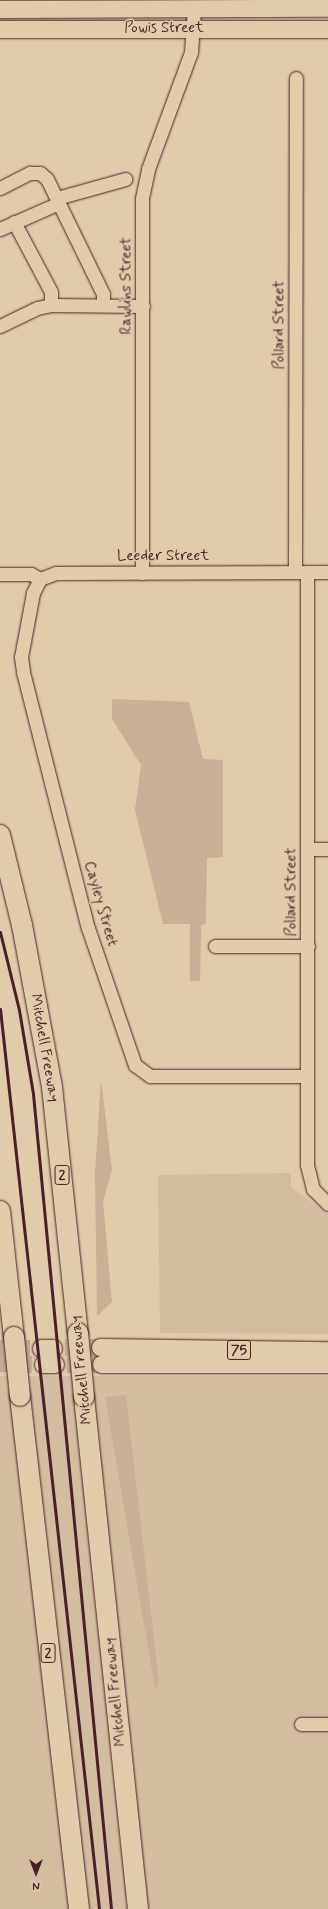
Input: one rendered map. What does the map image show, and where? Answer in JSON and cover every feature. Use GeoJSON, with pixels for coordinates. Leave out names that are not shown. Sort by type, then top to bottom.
{"type":"FeatureCollection","features":[{"type":"Feature","properties":{"kind":"highway","name":"Mitchell Freeway"},"geometry":{"type":"LineString","coordinates":[[0,835],[22,925],[52,1086],[138,1909]]}},
{"type":"Feature","properties":{"kind":"highway","name":"2"},"geometry":{"type":"LineString","coordinates":[[0,1211],[79,1909]]}},
{"type":"Feature","properties":{"kind":"main road","name":"Powis Street"},"geometry":{"type":"LineString","coordinates":[[0,9],[328,8]]}},
{"type":"Feature","properties":{"kind":"main road","name":"Powis Street"},"geometry":{"type":"LineString","coordinates":[[0,29],[328,29]]}},
{"type":"Feature","properties":{"kind":"main road","name":"75"},"geometry":{"type":"LineString","coordinates":[[100,1347],[328,1350]]}},
{"type":"Feature","properties":{"kind":"main road","name":"75"},"geometry":{"type":"LineString","coordinates":[[101,1364],[328,1364]]}},
{"type":"Feature","properties":{"kind":"street","name":"Rawlins Street"},"geometry":{"type":"LineString","coordinates":[[142,573],[144,185],[191,52],[194,29],[194,9]]}},
{"type":"Feature","properties":{"kind":"street","name":"Pollard Street"},"geometry":{"type":"LineString","coordinates":[[296,78],[301,572],[308,849],[306,1076],[308,1174],[313,1189],[328,1204]]}},
{"type":"Feature","properties":{"kind":"street"},"geometry":{"type":"LineString","coordinates":[[0,188],[30,173],[40,173],[58,200],[103,294],[103,305]]}},
{"type":"Feature","properties":{"kind":"street"},"geometry":{"type":"LineString","coordinates":[[0,229],[58,200],[125,180]]}},
{"type":"Feature","properties":{"kind":"street"},"geometry":{"type":"LineString","coordinates":[[14,222],[51,292],[51,305]]}},
{"type":"Feature","properties":{"kind":"street"},"geometry":{"type":"LineString","coordinates":[[0,326],[37,308],[51,305],[143,306]]}},
{"type":"Feature","properties":{"kind":"street","name":"Leeder Street"},"geometry":{"type":"LineString","coordinates":[[40,579],[56,573],[328,572]]}},
{"type":"Feature","properties":{"kind":"street"},"geometry":{"type":"LineString","coordinates":[[0,574],[31,574],[40,579]]}},
{"type":"Feature","properties":{"kind":"street","name":"Cayley Street"},"geometry":{"type":"LineString","coordinates":[[40,579],[33,593],[21,657],[23,672],[88,928],[136,1065],[150,1076],[306,1076]]}},
{"type":"Feature","properties":{"kind":"street"},"geometry":{"type":"LineString","coordinates":[[308,849],[328,848]]}},
{"type":"Feature","properties":{"kind":"street"},"geometry":{"type":"LineString","coordinates":[[215,946],[308,946]]}},
{"type":"Feature","properties":{"kind":"street"},"geometry":{"type":"LineString","coordinates":[[301,1724],[328,1724]]}},
{"type":"Feature","properties":{"kind":"shaded area"},"geometry":{"type":"Polygon","coordinates":[[[112,699],[189,702],[203,759],[223,760],[223,857],[207,858],[206,924],[201,925],[200,981],[190,981],[190,924],[163,924],[135,810],[141,765],[112,719],[112,699]]]}},
{"type":"Feature","properties":{"kind":"shaded area"},"geometry":{"type":"Polygon","coordinates":[[[101,1080],[112,1169],[103,1202],[112,1302],[97,1316],[95,1173],[101,1080]]]}},
{"type":"Feature","properties":{"kind":"shaded area"},"geometry":{"type":"Polygon","coordinates":[[[291,1173],[291,1187],[328,1214],[328,1334],[160,1333],[158,1175],[291,1173]]]}},
{"type":"Feature","properties":{"kind":"shaded area"},"geometry":{"type":"Polygon","coordinates":[[[0,1376],[328,1376],[328,1909],[0,1909],[0,1376]]]}},
{"type":"Feature","properties":{"kind":"shaded area"},"geometry":{"type":"Polygon","coordinates":[[[126,1395],[159,1683],[155,1688],[105,1397],[126,1395]]]}},
{"type":"Feature","properties":{"kind":"tunnel"},"geometry":{"type":"LineString","coordinates":[[65,1347],[100,1347]]}},
{"type":"Feature","properties":{"kind":"tunnel"},"geometry":{"type":"LineString","coordinates":[[0,1348],[30,1348]]}},
{"type":"Feature","properties":{"kind":"tunnel"},"geometry":{"type":"LineString","coordinates":[[0,1363],[32,1364]]}},
{"type":"Feature","properties":{"kind":"tunnel"},"geometry":{"type":"LineString","coordinates":[[67,1364],[101,1364]]}},
{"type":"Feature","properties":{"kind":"railway"},"geometry":{"type":"LineString","coordinates":[[0,932],[19,1010],[33,1094],[111,1909]]}},
{"type":"Feature","properties":{"kind":"railway"},"geometry":{"type":"LineString","coordinates":[[0,1009],[99,1909]]}}]}
